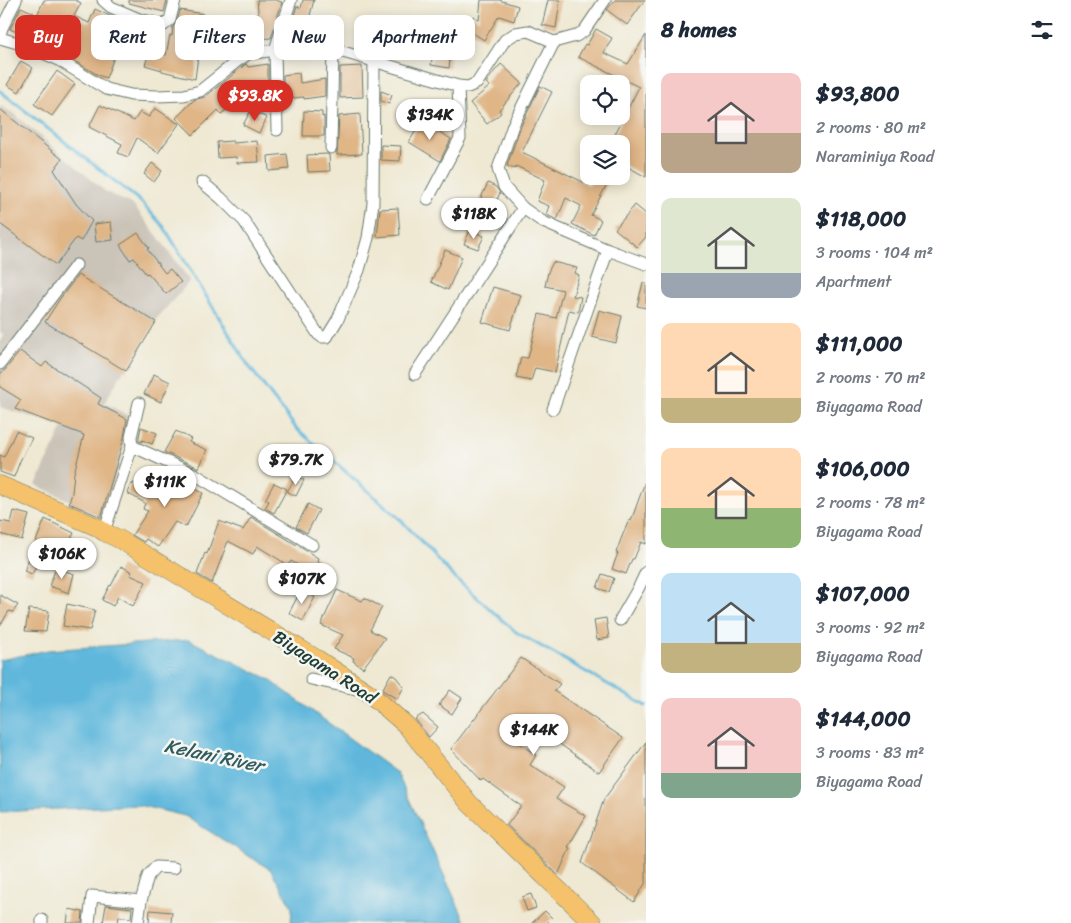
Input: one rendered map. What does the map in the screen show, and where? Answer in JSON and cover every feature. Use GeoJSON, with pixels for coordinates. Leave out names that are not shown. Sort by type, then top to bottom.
{"type":"FeatureCollection","features":[{"type":"Feature","properties":{"kind":"main road","name":"Biyagama Road"},"geometry":{"type":"LineString","coordinates":[[0,485],[97,527],[119,539],[369,692],[406,725],[469,802],[593,923]]}},
{"type":"Feature","properties":{"kind":"street"},"geometry":{"type":"LineString","coordinates":[[16,0],[2,28],[0,37],[57,59],[106,90],[130,95],[184,95],[200,91],[248,54],[274,50]]}},
{"type":"Feature","properties":{"kind":"street"},"geometry":{"type":"LineString","coordinates":[[102,0],[111,7],[138,19],[164,25],[170,20],[175,0]]}},
{"type":"Feature","properties":{"kind":"street"},"geometry":{"type":"LineString","coordinates":[[286,15],[291,0]]}},
{"type":"Feature","properties":{"kind":"street"},"geometry":{"type":"LineString","coordinates":[[202,182],[244,221],[318,334],[322,337],[327,337],[338,319],[360,270],[368,238],[373,203],[374,60],[458,86],[468,87],[477,84],[505,40],[516,33],[528,31],[554,42],[568,39],[584,31],[605,0]]}},
{"type":"Feature","properties":{"kind":"street"},"geometry":{"type":"LineString","coordinates":[[554,42],[513,126],[498,169],[504,187],[522,208],[543,222],[646,264]]}},
{"type":"Feature","properties":{"kind":"street"},"geometry":{"type":"LineString","coordinates":[[275,60],[277,130]]}},
{"type":"Feature","properties":{"kind":"street"},"geometry":{"type":"LineString","coordinates":[[331,148],[332,60]]}},
{"type":"Feature","properties":{"kind":"street"},"geometry":{"type":"LineString","coordinates":[[428,199],[460,138],[458,86]]}},
{"type":"Feature","properties":{"kind":"street"},"geometry":{"type":"LineString","coordinates":[[415,374],[522,208]]}},
{"type":"Feature","properties":{"kind":"street"},"geometry":{"type":"LineString","coordinates":[[553,408],[608,250]]}},
{"type":"Feature","properties":{"kind":"street"},"geometry":{"type":"LineString","coordinates":[[0,364],[76,265]]}},
{"type":"Feature","properties":{"kind":"street"},"geometry":{"type":"LineString","coordinates":[[104,532],[132,446],[139,403]]}},
{"type":"Feature","properties":{"kind":"street"},"geometry":{"type":"LineString","coordinates":[[132,446],[196,476],[312,545]]}},
{"type":"Feature","properties":{"kind":"street"},"geometry":{"type":"LineString","coordinates":[[620,620],[640,587],[646,572]]}},
{"type":"Feature","properties":{"kind":"street"},"geometry":{"type":"LineString","coordinates":[[312,679],[369,692]]}},
{"type":"Feature","properties":{"kind":"street"},"geometry":{"type":"LineString","coordinates":[[138,923],[141,901],[148,876],[156,867],[174,868]]}},
{"type":"Feature","properties":{"kind":"street"},"geometry":{"type":"LineString","coordinates":[[89,923],[92,896],[141,901]]}},
{"type":"Feature","properties":{"kind":"shaded area"},"geometry":{"type":"Polygon","coordinates":[[[0,106],[13,113],[106,192],[133,205],[190,281],[152,324],[104,403],[131,417],[103,520],[85,508],[36,485],[63,427],[0,407],[0,341],[4,334],[0,332],[0,106]]]}},
{"type":"Feature","properties":{"kind":"water","name":"Kelani River"},"geometry":{"type":"Polygon","coordinates":[[[189,640],[267,678],[397,773],[466,923],[291,923],[292,907],[271,870],[185,816],[138,805],[0,812],[0,660],[48,650],[189,640]]]}},
{"type":"Feature","properties":{"kind":"building"},"geometry":{"type":"Polygon","coordinates":[[[44,0],[75,0],[81,3],[75,15],[37,15],[44,0]]]}},
{"type":"Feature","properties":{"kind":"building"},"geometry":{"type":"Polygon","coordinates":[[[129,0],[167,0],[164,12],[129,3],[129,0]]]}},
{"type":"Feature","properties":{"kind":"building"},"geometry":{"type":"Polygon","coordinates":[[[257,0],[278,0],[282,2],[278,15],[274,15],[274,28],[271,38],[264,39],[264,15],[258,15],[257,0]]]}},
{"type":"Feature","properties":{"kind":"building"},"geometry":{"type":"Polygon","coordinates":[[[303,0],[314,0],[310,15],[294,15],[297,6],[301,8],[303,0]]]}},
{"type":"Feature","properties":{"kind":"building"},"geometry":{"type":"Polygon","coordinates":[[[481,0],[499,0],[518,6],[514,21],[499,16],[484,40],[475,34],[475,17],[479,20],[481,0]]]}},
{"type":"Feature","properties":{"kind":"building"},"geometry":{"type":"Polygon","coordinates":[[[548,0],[560,0],[556,28],[542,25],[548,0]]]}},
{"type":"Feature","properties":{"kind":"building"},"geometry":{"type":"Polygon","coordinates":[[[615,0],[645,0],[627,25],[607,10],[615,0]]]}},
{"type":"Feature","properties":{"kind":"building"},"geometry":{"type":"Polygon","coordinates":[[[21,7],[34,13],[33,15],[17,15],[21,7]]]}},
{"type":"Feature","properties":{"kind":"building"},"geometry":{"type":"Polygon","coordinates":[[[95,9],[108,15],[92,15],[95,9]]]}},
{"type":"Feature","properties":{"kind":"building"},"geometry":{"type":"Polygon","coordinates":[[[180,10],[203,14],[203,15],[179,15],[180,10]]]}},
{"type":"Feature","properties":{"kind":"building"},"geometry":{"type":"Polygon","coordinates":[[[91,18],[91,60],[113,60],[106,78],[73,60],[81,60],[81,19],[89,23],[91,18]]]}},
{"type":"Feature","properties":{"kind":"building"},"geometry":{"type":"Polygon","coordinates":[[[15,19],[15,31],[10,29],[15,19]]]}},
{"type":"Feature","properties":{"kind":"building"},"geometry":{"type":"Polygon","coordinates":[[[175,24],[175,60],[197,60],[195,79],[145,65],[147,60],[165,60],[175,24]]]}},
{"type":"Feature","properties":{"kind":"building"},"geometry":{"type":"Polygon","coordinates":[[[596,29],[612,38],[604,53],[628,64],[646,35],[646,177],[630,168],[630,135],[615,135],[620,125],[630,125],[630,105],[639,87],[630,83],[630,75],[615,75],[578,57],[585,44],[587,45],[596,29]]]}},
{"type":"Feature","properties":{"kind":"building"},"geometry":{"type":"Polygon","coordinates":[[[432,60],[450,60],[449,68],[431,65],[432,60]]]}},
{"type":"Feature","properties":{"kind":"building"},"geometry":{"type":"Polygon","coordinates":[[[21,61],[33,68],[19,92],[7,85],[21,61]]]}},
{"type":"Feature","properties":{"kind":"building"},"geometry":{"type":"Polygon","coordinates":[[[246,64],[248,67],[268,64],[268,79],[261,85],[252,86],[252,90],[224,96],[237,102],[221,114],[218,110],[193,135],[176,118],[194,100],[205,97],[246,64]]]}},
{"type":"Feature","properties":{"kind":"building"},"geometry":{"type":"Polygon","coordinates":[[[501,64],[522,83],[499,110],[501,113],[487,124],[470,103],[490,86],[486,83],[501,64]]]}},
{"type":"Feature","properties":{"kind":"building"},"geometry":{"type":"Polygon","coordinates":[[[362,66],[363,97],[340,98],[340,67],[362,66]]]}},
{"type":"Feature","properties":{"kind":"building"},"geometry":{"type":"Polygon","coordinates":[[[57,71],[75,84],[52,116],[34,104],[57,71]]]}},
{"type":"Feature","properties":{"kind":"building"},"geometry":{"type":"Polygon","coordinates":[[[299,73],[300,83],[325,79],[325,96],[284,99],[283,75],[299,73]]]}},
{"type":"Feature","properties":{"kind":"building"},"geometry":{"type":"Polygon","coordinates":[[[540,86],[552,92],[522,152],[580,181],[580,185],[606,185],[591,215],[601,220],[594,235],[572,224],[581,206],[566,198],[557,220],[546,215],[549,206],[537,201],[545,180],[516,166],[515,169],[507,166],[520,128],[540,86]]]}},
{"type":"Feature","properties":{"kind":"building"},"geometry":{"type":"Polygon","coordinates":[[[381,91],[392,95],[389,104],[381,101],[381,91]]]}},
{"type":"Feature","properties":{"kind":"building"},"geometry":{"type":"Polygon","coordinates":[[[100,105],[134,121],[140,112],[149,117],[155,108],[179,124],[158,153],[137,138],[128,157],[118,153],[122,144],[89,127],[100,105]]]}},
{"type":"Feature","properties":{"kind":"building"},"geometry":{"type":"Polygon","coordinates":[[[0,109],[62,159],[54,170],[76,204],[92,221],[81,241],[76,238],[56,265],[0,224],[0,109]]]}},
{"type":"Feature","properties":{"kind":"building"},"geometry":{"type":"Polygon","coordinates":[[[251,110],[267,118],[259,133],[243,125],[251,110]]]}},
{"type":"Feature","properties":{"kind":"building"},"geometry":{"type":"Polygon","coordinates":[[[304,111],[322,112],[322,117],[324,116],[324,136],[303,136],[304,111]]]}},
{"type":"Feature","properties":{"kind":"building"},"geometry":{"type":"Polygon","coordinates":[[[360,114],[362,154],[337,155],[339,116],[360,114]]]}},
{"type":"Feature","properties":{"kind":"building"},"geometry":{"type":"Polygon","coordinates":[[[422,121],[451,139],[440,161],[409,142],[422,121]]]}},
{"type":"Feature","properties":{"kind":"building"},"geometry":{"type":"Polygon","coordinates":[[[233,141],[233,143],[257,141],[259,162],[237,163],[236,157],[218,158],[217,142],[233,141]]]}},
{"type":"Feature","properties":{"kind":"building"},"geometry":{"type":"Polygon","coordinates":[[[381,145],[401,146],[400,161],[381,160],[381,145]]]}},
{"type":"Feature","properties":{"kind":"building"},"geometry":{"type":"Polygon","coordinates":[[[287,154],[289,169],[269,171],[268,156],[287,154]]]}},
{"type":"Feature","properties":{"kind":"building"},"geometry":{"type":"Polygon","coordinates":[[[307,155],[329,155],[330,171],[308,172],[307,155]]]}},
{"type":"Feature","properties":{"kind":"building"},"geometry":{"type":"Polygon","coordinates":[[[152,163],[162,171],[154,182],[144,174],[152,163]]]}},
{"type":"Feature","properties":{"kind":"building"},"geometry":{"type":"Polygon","coordinates":[[[488,183],[496,187],[500,193],[491,212],[477,206],[488,183]]]}},
{"type":"Feature","properties":{"kind":"building"},"geometry":{"type":"Polygon","coordinates":[[[635,205],[646,214],[646,237],[637,247],[615,229],[635,205]]]}},
{"type":"Feature","properties":{"kind":"building"},"geometry":{"type":"Polygon","coordinates":[[[398,208],[400,235],[377,237],[380,209],[398,208]]]}},
{"type":"Feature","properties":{"kind":"building"},"geometry":{"type":"Polygon","coordinates":[[[111,222],[113,240],[96,242],[94,224],[111,222]]]}},
{"type":"Feature","properties":{"kind":"building"},"geometry":{"type":"Polygon","coordinates":[[[470,230],[484,236],[478,249],[464,244],[470,230]]]}},
{"type":"Feature","properties":{"kind":"building"},"geometry":{"type":"Polygon","coordinates":[[[138,233],[165,273],[170,269],[181,282],[166,294],[148,273],[146,274],[134,258],[130,260],[120,245],[138,233]]]}},
{"type":"Feature","properties":{"kind":"building"},"geometry":{"type":"Polygon","coordinates":[[[445,250],[462,257],[448,290],[431,282],[445,250]]]}},
{"type":"Feature","properties":{"kind":"building"},"geometry":{"type":"Polygon","coordinates":[[[553,262],[577,268],[575,273],[579,275],[573,296],[581,297],[578,312],[569,310],[555,372],[535,368],[531,381],[516,378],[521,357],[528,358],[539,314],[556,318],[563,290],[545,286],[548,272],[553,262]]]}},
{"type":"Feature","properties":{"kind":"building"},"geometry":{"type":"Polygon","coordinates":[[[78,275],[156,322],[126,371],[45,322],[78,275]]]}},
{"type":"Feature","properties":{"kind":"building"},"geometry":{"type":"Polygon","coordinates":[[[643,283],[646,283],[646,308],[637,306],[643,283]]]}},
{"type":"Feature","properties":{"kind":"building"},"geometry":{"type":"Polygon","coordinates":[[[493,287],[521,295],[510,330],[482,322],[493,287]]]}},
{"type":"Feature","properties":{"kind":"building"},"geometry":{"type":"Polygon","coordinates":[[[599,310],[622,316],[616,343],[592,337],[599,310]]]}},
{"type":"Feature","properties":{"kind":"building"},"geometry":{"type":"Polygon","coordinates":[[[20,351],[42,367],[46,362],[101,398],[98,404],[127,419],[124,438],[101,517],[69,503],[74,473],[84,435],[15,409],[21,400],[0,387],[0,374],[20,351]]]}},
{"type":"Feature","properties":{"kind":"building"},"geometry":{"type":"Polygon","coordinates":[[[154,374],[170,382],[161,402],[144,394],[154,374]]]}},
{"type":"Feature","properties":{"kind":"building"},"geometry":{"type":"Polygon","coordinates":[[[141,427],[157,433],[152,444],[142,440],[142,442],[139,441],[141,427]]]}},
{"type":"Feature","properties":{"kind":"building"},"geometry":{"type":"Polygon","coordinates":[[[16,431],[32,438],[14,477],[0,472],[0,455],[4,457],[16,431]]]}},
{"type":"Feature","properties":{"kind":"building"},"geometry":{"type":"Polygon","coordinates":[[[176,431],[191,439],[189,442],[207,450],[199,468],[164,452],[176,431]]]}},
{"type":"Feature","properties":{"kind":"building"},"geometry":{"type":"Polygon","coordinates":[[[180,476],[192,481],[190,486],[203,493],[186,527],[175,522],[158,547],[146,539],[144,542],[132,535],[148,511],[143,509],[145,503],[127,493],[131,484],[133,483],[145,489],[148,483],[168,491],[174,479],[178,481],[180,476]]]}},
{"type":"Feature","properties":{"kind":"building"},"geometry":{"type":"Polygon","coordinates":[[[296,476],[304,480],[296,496],[287,492],[296,476]]]}},
{"type":"Feature","properties":{"kind":"building"},"geometry":{"type":"Polygon","coordinates":[[[645,482],[646,544],[641,542],[626,574],[612,569],[621,539],[629,520],[631,521],[645,482]]]}},
{"type":"Feature","properties":{"kind":"building"},"geometry":{"type":"Polygon","coordinates":[[[274,483],[287,489],[274,513],[265,508],[269,501],[265,500],[274,483]]]}},
{"type":"Feature","properties":{"kind":"building"},"geometry":{"type":"Polygon","coordinates":[[[308,504],[319,510],[307,533],[296,527],[308,504]]]}},
{"type":"Feature","properties":{"kind":"building"},"geometry":{"type":"Polygon","coordinates":[[[14,511],[29,515],[22,540],[0,534],[0,521],[11,523],[14,511]]]}},
{"type":"Feature","properties":{"kind":"building"},"geometry":{"type":"Polygon","coordinates":[[[251,517],[318,558],[317,562],[330,569],[325,581],[291,561],[288,565],[257,546],[253,554],[228,541],[212,583],[197,574],[205,553],[207,554],[219,521],[243,530],[251,517]]]}},
{"type":"Feature","properties":{"kind":"building"},"geometry":{"type":"Polygon","coordinates":[[[45,519],[74,533],[63,554],[48,546],[32,574],[24,571],[45,519]]]}},
{"type":"Feature","properties":{"kind":"building"},"geometry":{"type":"Polygon","coordinates":[[[121,566],[132,572],[130,575],[146,582],[133,606],[118,597],[113,606],[102,600],[121,566]]]}},
{"type":"Feature","properties":{"kind":"building"},"geometry":{"type":"Polygon","coordinates":[[[56,568],[74,574],[69,593],[49,586],[56,568]]]}},
{"type":"Feature","properties":{"kind":"building"},"geometry":{"type":"Polygon","coordinates":[[[602,574],[614,578],[609,592],[597,588],[602,574]]]}},
{"type":"Feature","properties":{"kind":"building"},"geometry":{"type":"Polygon","coordinates":[[[301,590],[315,597],[303,621],[289,613],[301,590]]]}},
{"type":"Feature","properties":{"kind":"building"},"geometry":{"type":"Polygon","coordinates":[[[337,590],[362,601],[364,598],[382,607],[370,630],[385,638],[363,668],[353,661],[354,658],[334,649],[343,635],[321,625],[337,590]]]}},
{"type":"Feature","properties":{"kind":"building"},"geometry":{"type":"Polygon","coordinates":[[[0,595],[18,605],[13,612],[9,611],[0,626],[0,595]]]}},
{"type":"Feature","properties":{"kind":"building"},"geometry":{"type":"Polygon","coordinates":[[[67,604],[95,610],[90,630],[63,626],[67,604]]]}},
{"type":"Feature","properties":{"kind":"building"},"geometry":{"type":"Polygon","coordinates":[[[29,609],[49,611],[46,632],[25,631],[29,609]]]}},
{"type":"Feature","properties":{"kind":"building"},"geometry":{"type":"Polygon","coordinates":[[[606,618],[609,638],[597,640],[594,620],[606,618]]]}},
{"type":"Feature","properties":{"kind":"building"},"geometry":{"type":"Polygon","coordinates":[[[521,658],[560,684],[554,691],[623,738],[599,772],[529,722],[515,740],[536,755],[530,765],[564,787],[556,799],[586,816],[568,847],[570,848],[558,875],[507,825],[521,806],[483,779],[481,781],[451,749],[521,658]]]}},
{"type":"Feature","properties":{"kind":"building"},"geometry":{"type":"Polygon","coordinates":[[[391,674],[404,687],[397,699],[382,690],[391,674]]]}},
{"type":"Feature","properties":{"kind":"building"},"geometry":{"type":"Polygon","coordinates":[[[450,690],[462,698],[452,714],[439,705],[450,690]]]}},
{"type":"Feature","properties":{"kind":"building"},"geometry":{"type":"Polygon","coordinates":[[[423,714],[438,727],[429,737],[415,719],[423,714]]]}},
{"type":"Feature","properties":{"kind":"building"},"geometry":{"type":"Polygon","coordinates":[[[646,742],[646,882],[634,902],[582,863],[604,799],[646,742]]]}},
{"type":"Feature","properties":{"kind":"building"},"geometry":{"type":"Polygon","coordinates":[[[531,894],[536,908],[527,911],[522,897],[531,894]]]}},
{"type":"Feature","properties":{"kind":"building"},"geometry":{"type":"Polygon","coordinates":[[[106,905],[132,908],[131,918],[119,916],[118,923],[103,923],[106,905]]]}},
{"type":"Feature","properties":{"kind":"building"},"geometry":{"type":"Polygon","coordinates":[[[69,909],[83,912],[82,923],[67,923],[69,909]]]}},
{"type":"Feature","properties":{"kind":"building"},"geometry":{"type":"Polygon","coordinates":[[[150,910],[172,912],[171,923],[149,923],[150,910]]]}},
{"type":"Feature","properties":{"kind":"building"},"geometry":{"type":"Polygon","coordinates":[[[545,911],[552,918],[547,923],[532,923],[545,911]]]}},
{"type":"Feature","properties":{"kind":"waterway"},"geometry":{"type":"LineString","coordinates":[[0,91],[140,201],[164,227],[248,365],[296,428],[401,520],[455,578],[516,632],[646,706]]}}]}
